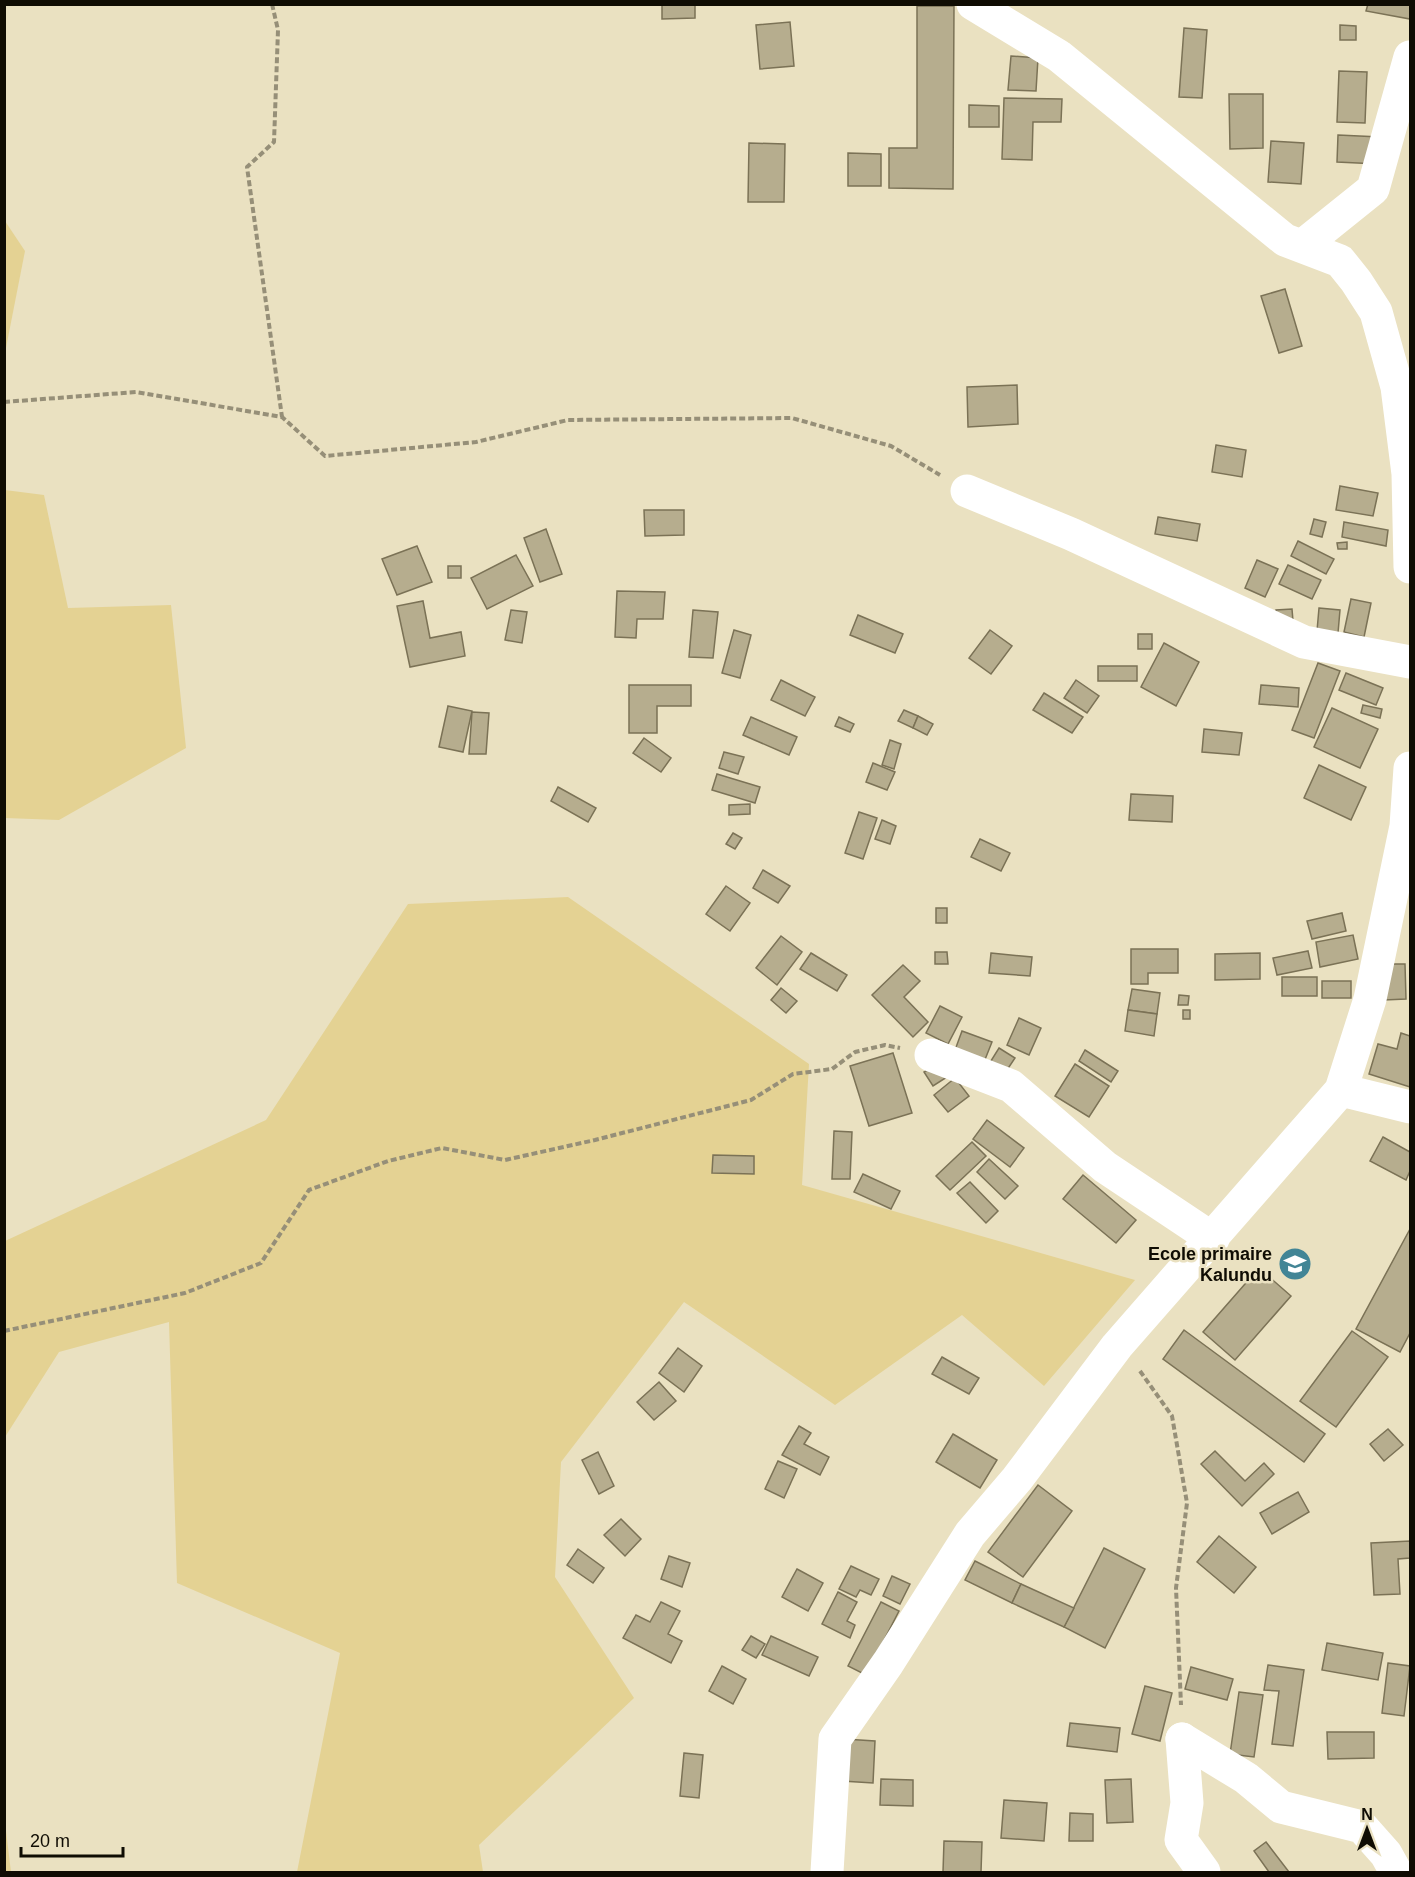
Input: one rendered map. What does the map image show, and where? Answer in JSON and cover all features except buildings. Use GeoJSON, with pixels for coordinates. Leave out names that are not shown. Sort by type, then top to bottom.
{"type":"FeatureCollection","features":[{"type":"Feature","properties":{"kind":"street"},"geometry":{"type":"LineString","coordinates":[[973,4],[1059,56],[1285,240],[1340,261],[1377,312],[1397,387],[1408,474],[1410,567]]}},
{"type":"Feature","properties":{"kind":"street"},"geometry":{"type":"LineString","coordinates":[[1302,246],[1372,189],[1410,57]]}},
{"type":"Feature","properties":{"kind":"street"},"geometry":{"type":"LineString","coordinates":[[968,491],[1071,534],[1304,642],[1410,662]]}},
{"type":"Feature","properties":{"kind":"street"},"geometry":{"type":"LineString","coordinates":[[827,1872],[835,1739],[888,1663],[970,1534],[1017,1479],[1117,1346],[1341,1090],[1370,999],[1408,827],[1410,768]]}},
{"type":"Feature","properties":{"kind":"street"},"geometry":{"type":"LineString","coordinates":[[931,1055],[1011,1086],[1105,1167],[1213,1239]]}},
{"type":"Feature","properties":{"kind":"street"},"geometry":{"type":"LineString","coordinates":[[1341,1090],[1410,1107]]}},
{"type":"Feature","properties":{"kind":"street"},"geometry":{"type":"LineString","coordinates":[[1182,1739],[1187,1803],[1181,1840],[1204,1872]]}},
{"type":"Feature","properties":{"kind":"street"},"geometry":{"type":"LineString","coordinates":[[1182,1739],[1246,1778],[1281,1807],[1362,1827],[1386,1854],[1396,1872]]}},
{"type":"Feature","properties":{"kind":"path"},"geometry":{"type":"LineString","coordinates":[[272,4],[278,30],[274,142],[247,167],[282,417]]}},
{"type":"Feature","properties":{"kind":"path"},"geometry":{"type":"LineString","coordinates":[[4,402],[136,392],[282,417],[325,456],[476,442],[567,420],[792,418],[891,446],[968,491]]}},
{"type":"Feature","properties":{"kind":"path"},"geometry":{"type":"LineString","coordinates":[[4,1331],[185,1293],[261,1263],[309,1190],[388,1161],[442,1148],[506,1160],[751,1100],[793,1074],[832,1069],[855,1052],[885,1045],[931,1055]]}},
{"type":"Feature","properties":{"kind":"path"},"geometry":{"type":"LineString","coordinates":[[1117,1346],[1131,1359],[1172,1416],[1187,1503],[1176,1588],[1182,1739]]}},
{"type":"Feature","properties":{"kind":"shaded area"},"geometry":{"type":"Polygon","coordinates":[[[5,221],[25,251],[5,353],[5,221]]]}},
{"type":"Feature","properties":{"kind":"shaded area"},"geometry":{"type":"Polygon","coordinates":[[[5,490],[44,495],[68,608],[171,605],[186,748],[59,820],[5,818],[5,490]]]}},
{"type":"Feature","properties":{"kind":"shaded area"},"geometry":{"type":"Polygon","coordinates":[[[568,897],[809,1064],[802,1185],[1135,1280],[1044,1386],[962,1315],[835,1405],[684,1302],[561,1462],[555,1577],[634,1698],[479,1845],[483,1872],[297,1872],[340,1653],[177,1583],[169,1322],[59,1352],[5,1437],[5,1241],[266,1120],[408,904],[568,897]]]}},
{"type":"Feature","properties":{"kind":"shaded area"},"geometry":{"type":"Polygon","coordinates":[[[5,1823],[11,1872],[5,1872],[5,1823]]]}},
{"type":"Feature","properties":{"kind":"place","name":"Ecole primaire Kalundu"},"geometry":{"type":"Point","coordinates":[1295,1264]}}]}
